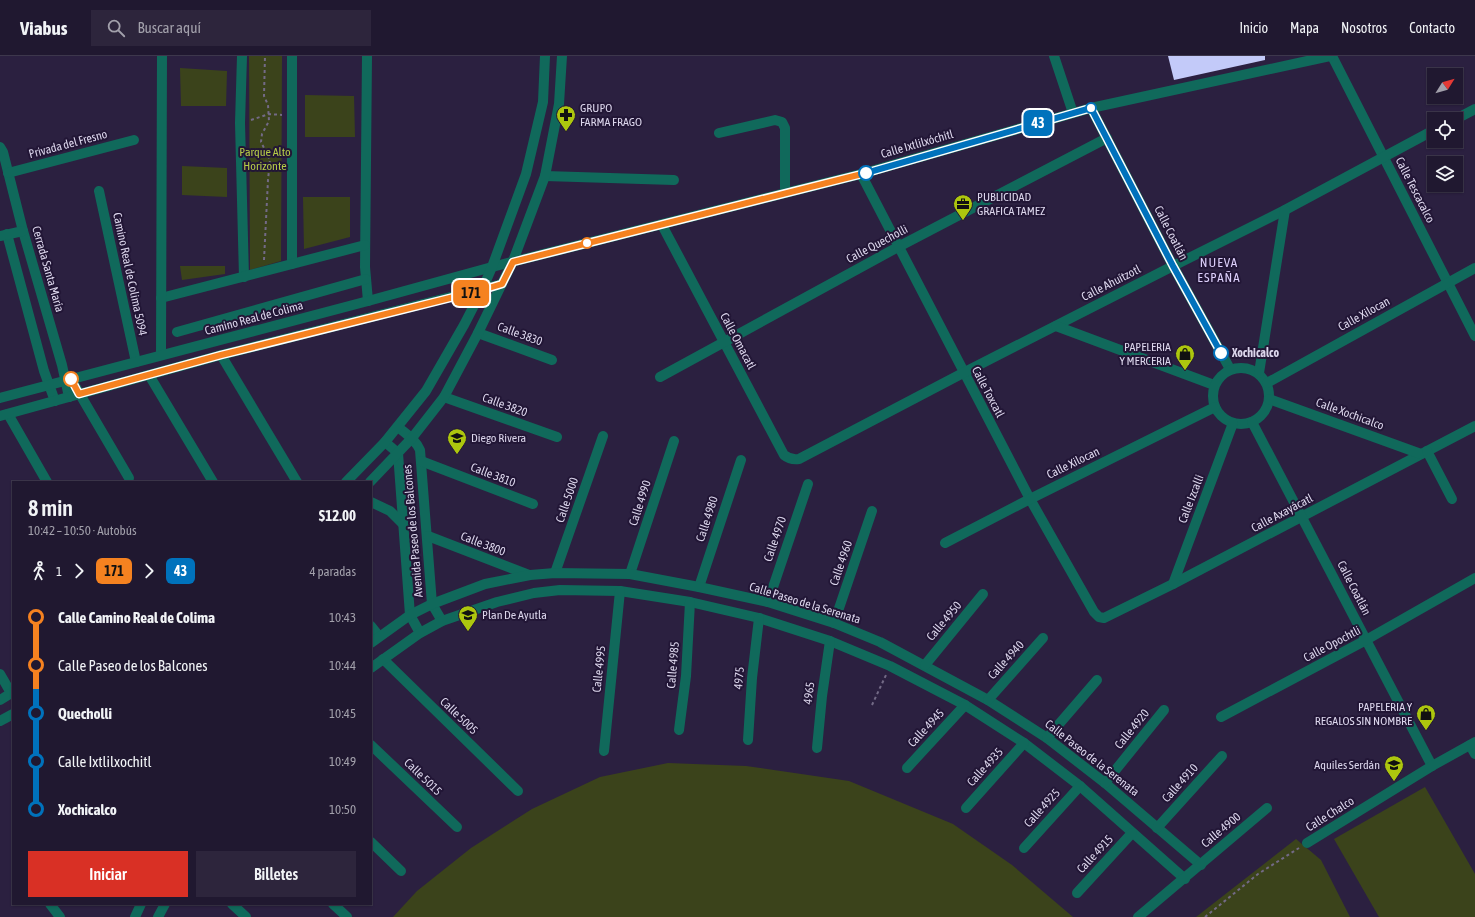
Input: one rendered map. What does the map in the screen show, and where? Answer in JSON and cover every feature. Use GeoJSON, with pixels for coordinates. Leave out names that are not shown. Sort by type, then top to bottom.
{"type":"FeatureCollection","features":[{"type":"Feature","properties":{"kind":"street"},"geometry":{"type":"LineString","coordinates":[[161,355],[162,56]]}},
{"type":"Feature","properties":{"kind":"street"},"geometry":{"type":"LineString","coordinates":[[242,56],[240,124],[244,278]]}},
{"type":"Feature","properties":{"kind":"street"},"geometry":{"type":"LineString","coordinates":[[292,56],[292,264]]}},
{"type":"Feature","properties":{"kind":"street"},"geometry":{"type":"LineString","coordinates":[[367,56],[364,267],[368,301]]}},
{"type":"Feature","properties":{"kind":"street"},"geometry":{"type":"LineString","coordinates":[[347,481],[385,442],[426,391],[464,325],[482,290],[526,174],[543,102],[545,56]]}},
{"type":"Feature","properties":{"kind":"street","name":"Avenida Paseo de los Balcones"},"geometry":{"type":"LineString","coordinates":[[398,454],[444,397],[513,262],[545,176],[559,104],[562,56]]}},
{"type":"Feature","properties":{"kind":"street"},"geometry":{"type":"LineString","coordinates":[[1054,56],[1073,113]]}},
{"type":"Feature","properties":{"kind":"street","name":"Calle Ixtlilxóchitl"},"geometry":{"type":"LineString","coordinates":[[513,262],[860,174],[1091,108],[1331,56]]}},
{"type":"Feature","properties":{"kind":"street","name":"Calle Tescacalco"},"geometry":{"type":"LineString","coordinates":[[1331,56],[1475,336]]}},
{"type":"Feature","properties":{"kind":"street","name":"Calle Coatlán"},"geometry":{"type":"LineString","coordinates":[[1091,108],[1173,266],[1230,369]]}},
{"type":"Feature","properties":{"kind":"street"},"geometry":{"type":"LineString","coordinates":[[1463,115],[1475,109]]}},
{"type":"Feature","properties":{"kind":"street"},"geometry":{"type":"LineString","coordinates":[[719,133],[775,120],[782,122],[786,128],[785,193]]}},
{"type":"Feature","properties":{"kind":"street","name":"Calle Ahuítzotl"},"geometry":{"type":"LineString","coordinates":[[800,459],[963,373],[1285,210],[1427,134]]}},
{"type":"Feature","properties":{"kind":"street","name":"Calle Quecholli"},"geometry":{"type":"LineString","coordinates":[[660,376],[898,247],[1107,138]]}},
{"type":"Feature","properties":{"kind":"street","name":"Privada del Fresno"},"geometry":{"type":"LineString","coordinates":[[8,174],[134,140]]}},
{"type":"Feature","properties":{"kind":"street","name":"Cerrada Santa María"},"geometry":{"type":"LineString","coordinates":[[0,147],[3,152],[23,231],[62,365],[68,380],[69,398]]}},
{"type":"Feature","properties":{"kind":"street","name":"Calle Toxcatl"},"geometry":{"type":"LineString","coordinates":[[860,174],[1030,499],[1094,612],[1099,618]]}},
{"type":"Feature","properties":{"kind":"street"},"geometry":{"type":"LineString","coordinates":[[545,176],[674,180]]}},
{"type":"Feature","properties":{"kind":"street","name":"Camino Real de Colima 5094"},"geometry":{"type":"LineString","coordinates":[[98,191],[136,362]]}},
{"type":"Feature","properties":{"kind":"street"},"geometry":{"type":"LineString","coordinates":[[1259,373],[1285,210]]}},
{"type":"Feature","properties":{"kind":"street","name":"Calle Omacatl"},"geometry":{"type":"LineString","coordinates":[[662,225],[784,455],[791,460],[800,459]]}},
{"type":"Feature","properties":{"kind":"street"},"geometry":{"type":"LineString","coordinates":[[23,231],[3,235],[44,371],[55,401]]}},
{"type":"Feature","properties":{"kind":"street"},"geometry":{"type":"LineString","coordinates":[[161,298],[244,278],[264,271],[365,245]]}},
{"type":"Feature","properties":{"kind":"street","name":"Camino Real de Colima"},"geometry":{"type":"LineString","coordinates":[[0,398],[513,262]]}},
{"type":"Feature","properties":{"kind":"street","name":"Calle Xilocan"},"geometry":{"type":"LineString","coordinates":[[1266,383],[1447,282],[1475,268]]}},
{"type":"Feature","properties":{"kind":"street"},"geometry":{"type":"LineString","coordinates":[[177,332],[366,279]]}},
{"type":"Feature","properties":{"kind":"street"},"geometry":{"type":"LineString","coordinates":[[47,481],[4,415],[221,355],[502,284]]}},
{"type":"Feature","properties":{"kind":"street"},"geometry":{"type":"LineString","coordinates":[[346,307],[350,323]]}},
{"type":"Feature","properties":{"kind":"street"},"geometry":{"type":"LineString","coordinates":[[1056,326],[1214,385]]}},
{"type":"Feature","properties":{"kind":"street","name":"Calle 3830"},"geometry":{"type":"LineString","coordinates":[[478,333],[552,360]]}},
{"type":"Feature","properties":{"kind":"street"},"geometry":{"type":"LineString","coordinates":[[221,355],[296,481]]}},
{"type":"Feature","properties":{"kind":"street"},"geometry":{"type":"LineString","coordinates":[[1241,367],[1259,373],[1268,389],[1269,399],[1265,411],[1260,417],[1246,424],[1233,423],[1224,419],[1214,407],[1212,397],[1214,385],[1221,374],[1230,369],[1241,367]]}},
{"type":"Feature","properties":{"kind":"street"},"geometry":{"type":"LineString","coordinates":[[150,375],[212,481]]}},
{"type":"Feature","properties":{"kind":"street"},"geometry":{"type":"LineString","coordinates":[[68,380],[79,394],[129,478]]}},
{"type":"Feature","properties":{"kind":"street","name":"Calle 3820"},"geometry":{"type":"LineString","coordinates":[[444,397],[557,437]]}},
{"type":"Feature","properties":{"kind":"street","name":"Calle Xochicalco"},"geometry":{"type":"LineString","coordinates":[[1269,399],[1424,453]]}},
{"type":"Feature","properties":{"kind":"street","name":"Calle Xilocan"},"geometry":{"type":"LineString","coordinates":[[945,543],[1214,407]]}},
{"type":"Feature","properties":{"kind":"street","name":"Calle Coatlán"},"geometry":{"type":"LineString","coordinates":[[1252,422],[1432,766]]}},
{"type":"Feature","properties":{"kind":"street","name":"Calle Izcalli"},"geometry":{"type":"LineString","coordinates":[[1173,584],[1233,423]]}},
{"type":"Feature","properties":{"kind":"street","name":"Calle Axayácatl"},"geometry":{"type":"LineString","coordinates":[[1099,618],[1104,618],[1173,584],[1475,426]]}},
{"type":"Feature","properties":{"kind":"street","name":"Avenida Paseo de los Balcones"},"geometry":{"type":"LineString","coordinates":[[398,427],[412,438],[419,446],[428,536],[432,604],[442,621]]}},
{"type":"Feature","properties":{"kind":"street","name":"Calle 5000"},"geometry":{"type":"LineString","coordinates":[[555,572],[603,436]]}},
{"type":"Feature","properties":{"kind":"street","name":"Calle 4990"},"geometry":{"type":"LineString","coordinates":[[630,574],[674,441]]}},
{"type":"Feature","properties":{"kind":"street","name":"Avenida Paseo de los Balcones"},"geometry":{"type":"LineString","coordinates":[[385,442],[398,454],[410,615],[420,633]]}},
{"type":"Feature","properties":{"kind":"street"},"geometry":{"type":"LineString","coordinates":[[1424,453],[1452,499]]}},
{"type":"Feature","properties":{"kind":"street"},"geometry":{"type":"LineString","coordinates":[[371,481],[398,454]]}},
{"type":"Feature","properties":{"kind":"street","name":"Calle 4980"},"geometry":{"type":"LineString","coordinates":[[699,587],[741,460]]}},
{"type":"Feature","properties":{"kind":"street","name":"Calle 3810"},"geometry":{"type":"LineString","coordinates":[[421,462],[533,504]]}},
{"type":"Feature","properties":{"kind":"street","name":"Calle 4970"},"geometry":{"type":"LineString","coordinates":[[768,602],[808,484]]}},
{"type":"Feature","properties":{"kind":"street"},"geometry":{"type":"LineString","coordinates":[[372,502],[390,511],[404,525]]}},
{"type":"Feature","properties":{"kind":"street","name":"Calle 4960"},"geometry":{"type":"LineString","coordinates":[[834,623],[872,511]]}},
{"type":"Feature","properties":{"kind":"street","name":"Calle 3800"},"geometry":{"type":"LineString","coordinates":[[428,536],[530,575]]}},
{"type":"Feature","properties":{"kind":"street","name":"Calle Paseo de la Serenata"},"geometry":{"type":"LineString","coordinates":[[372,642],[410,615],[432,604],[485,584],[530,575],[555,572],[630,574],[768,602],[834,623],[880,642],[988,700],[1047,738],[1105,783],[1201,865]]}},
{"type":"Feature","properties":{"kind":"street","name":"Calle Opochtli"},"geometry":{"type":"LineString","coordinates":[[1220,717],[1366,640],[1475,578]]}},
{"type":"Feature","properties":{"kind":"street"},"geometry":{"type":"LineString","coordinates":[[372,667],[420,633],[442,621],[497,602],[527,594],[560,590],[620,590],[690,602],[759,618],[830,641],[890,666],[964,705],[1024,743],[1080,786],[1132,834],[1189,876]]}},
{"type":"Feature","properties":{"kind":"street","name":"Calle 4995"},"geometry":{"type":"LineString","coordinates":[[604,751],[620,590]]}},
{"type":"Feature","properties":{"kind":"street","name":"Calle 4950"},"geometry":{"type":"LineString","coordinates":[[925,665],[983,594]]}},
{"type":"Feature","properties":{"kind":"street","name":"Calle 4985"},"geometry":{"type":"LineString","coordinates":[[678,730],[686,676],[690,602]]}},
{"type":"Feature","properties":{"kind":"street","name":"4975"},"geometry":{"type":"LineString","coordinates":[[748,740],[752,678],[759,618]]}},
{"type":"Feature","properties":{"kind":"street"},"geometry":{"type":"LineString","coordinates":[[372,627],[379,636]]}},
{"type":"Feature","properties":{"kind":"street","name":"Calle 4940"},"geometry":{"type":"LineString","coordinates":[[988,700],[1043,638]]}},
{"type":"Feature","properties":{"kind":"street","name":"4965"},"geometry":{"type":"LineString","coordinates":[[818,748],[822,696],[830,641]]}},
{"type":"Feature","properties":{"kind":"street","name":"Calle 5005"},"geometry":{"type":"LineString","coordinates":[[383,659],[518,791]]}},
{"type":"Feature","properties":{"kind":"street"},"geometry":{"type":"LineString","coordinates":[[0,674],[12,692],[0,700]]}},
{"type":"Feature","properties":{"kind":"street"},"geometry":{"type":"LineString","coordinates":[[1047,738],[1096,680]]}},
{"type":"Feature","properties":{"kind":"street","name":"Calle 4945"},"geometry":{"type":"LineString","coordinates":[[907,768],[964,705]]}},
{"type":"Feature","properties":{"kind":"street","name":"Calle 4920"},"geometry":{"type":"LineString","coordinates":[[1105,783],[1164,710]]}},
{"type":"Feature","properties":{"kind":"street"},"geometry":{"type":"LineString","coordinates":[[0,721],[12,715]]}},
{"type":"Feature","properties":{"kind":"street","name":"Calle 4935"},"geometry":{"type":"LineString","coordinates":[[966,808],[1024,743]]}},
{"type":"Feature","properties":{"kind":"street","name":"Calle 5015"},"geometry":{"type":"LineString","coordinates":[[372,746],[457,827]]}},
{"type":"Feature","properties":{"kind":"street","name":"Calle Chalco"},"geometry":{"type":"LineString","coordinates":[[1307,844],[1432,766],[1473,747]]}},
{"type":"Feature","properties":{"kind":"street","name":"Calle 4910"},"geometry":{"type":"LineString","coordinates":[[1157,828],[1222,756]]}},
{"type":"Feature","properties":{"kind":"street","name":"Calle 4925"},"geometry":{"type":"LineString","coordinates":[[1024,848],[1080,786]]}},
{"type":"Feature","properties":{"kind":"street","name":"Calle 4900"},"geometry":{"type":"LineString","coordinates":[[1138,917],[1189,876],[1268,808]]}},
{"type":"Feature","properties":{"kind":"street","name":"Calle 4915"},"geometry":{"type":"LineString","coordinates":[[1077,893],[1132,834]]}},
{"type":"Feature","properties":{"kind":"street"},"geometry":{"type":"LineString","coordinates":[[372,843],[401,871]]}},
{"type":"Feature","properties":{"kind":"street"},"geometry":{"type":"LineString","coordinates":[[51,905],[60,917]]}},
{"type":"Feature","properties":{"kind":"street"},"geometry":{"type":"LineString","coordinates":[[135,917],[141,905]]}},
{"type":"Feature","properties":{"kind":"street"},"geometry":{"type":"LineString","coordinates":[[158,917],[164,905]]}},
{"type":"Feature","properties":{"kind":"street"},"geometry":{"type":"LineString","coordinates":[[233,905],[246,917]]}},
{"type":"Feature","properties":{"kind":"street"},"geometry":{"type":"LineString","coordinates":[[334,905],[347,917]]}},
{"type":"Feature","properties":{"kind":"path"},"geometry":{"type":"LineString","coordinates":[[264,271],[267,188],[270,160],[261,142],[262,134],[269,121],[268,105],[264,96],[265,56]]}},
{"type":"Feature","properties":{"kind":"path"},"geometry":{"type":"LineString","coordinates":[[240,124],[269,114],[291,116]]}},
{"type":"Feature","properties":{"kind":"path"},"geometry":{"type":"LineString","coordinates":[[872,705],[890,666]]}},
{"type":"Feature","properties":{"kind":"path","name":"Calle Chalco"},"geometry":{"type":"LineString","coordinates":[[1205,917],[1258,874],[1307,844]]}},
{"type":"Feature","properties":{"kind":"green space","name":"Parque Alto Horizonte"},"geometry":{"type":"Polygon","coordinates":[[[249,56],[282,56],[281,261],[250,270],[249,56]]]}},
{"type":"Feature","properties":{"kind":"green space"},"geometry":{"type":"Polygon","coordinates":[[[180,68],[227,71],[226,106],[181,106],[180,68]]]}},
{"type":"Feature","properties":{"kind":"green space"},"geometry":{"type":"Polygon","coordinates":[[[305,95],[354,96],[355,137],[305,137],[305,95]]]}},
{"type":"Feature","properties":{"kind":"green space"},"geometry":{"type":"Polygon","coordinates":[[[182,166],[227,168],[227,197],[182,195],[182,166]]]}},
{"type":"Feature","properties":{"kind":"green space"},"geometry":{"type":"Polygon","coordinates":[[[303,197],[350,197],[350,237],[304,249],[303,197]]]}},
{"type":"Feature","properties":{"kind":"green space"},"geometry":{"type":"Polygon","coordinates":[[[180,266],[225,266],[225,274],[182,280],[180,266]]]}},
{"type":"Feature","properties":{"kind":"green space"},"geometry":{"type":"Polygon","coordinates":[[[668,763],[746,766],[849,781],[953,824],[1012,865],[1073,917],[393,917],[417,891],[471,848],[532,809],[600,777],[668,763]]]}},
{"type":"Feature","properties":{"kind":"green space"},"geometry":{"type":"Polygon","coordinates":[[[1425,787],[1475,874],[1475,917],[1379,917],[1334,839],[1425,787]]]}},
{"type":"Feature","properties":{"kind":"green space"},"geometry":{"type":"Polygon","coordinates":[[[1296,839],[1321,860],[1350,917],[1196,917],[1296,839]]]}},
{"type":"Feature","properties":{"kind":"building"},"geometry":{"type":"Polygon","coordinates":[[[1168,56],[1265,56],[1265,60],[1174,80],[1168,56]]]}},
{"type":"Feature","properties":{"kind":"bus line","name":"43"},"geometry":{"type":"LineString","coordinates":[[866,173],[1091,108],[1173,266],[1221,353]]}},
{"type":"Feature","properties":{"kind":"bus line","name":"171"},"geometry":{"type":"LineString","coordinates":[[71,379],[79,394],[221,355],[482,290],[502,284],[513,262],[866,173]]}},
{"type":"Feature","properties":{"kind":"place","name":"GRUPO FARMA FRAGO"},"geometry":{"type":"Point","coordinates":[566,132]}},
{"type":"Feature","properties":{"kind":"place","name":"PUBLICIDAD GRAFICA TAMEZ"},"geometry":{"type":"Point","coordinates":[963,221]}},
{"type":"Feature","properties":{"kind":"place","name":"Xochicalco"},"geometry":{"type":"Point","coordinates":[1221,353]}},
{"type":"Feature","properties":{"kind":"place","name":"PAPELERIA Y MERCERIA"},"geometry":{"type":"Point","coordinates":[1185,371]}},
{"type":"Feature","properties":{"kind":"place","name":"Diego Rivera"},"geometry":{"type":"Point","coordinates":[457,455]}},
{"type":"Feature","properties":{"kind":"place","name":"Plan De Ayutla"},"geometry":{"type":"Point","coordinates":[468,632]}},
{"type":"Feature","properties":{"kind":"place","name":"PAPELERIA Y REGALOS SIN NOMBRE"},"geometry":{"type":"Point","coordinates":[1426,731]}},
{"type":"Feature","properties":{"kind":"place","name":"Aquiles Serdán"},"geometry":{"type":"Point","coordinates":[1394,782]}},
{"type":"Feature","properties":{"kind":"district","name":"NUEVA ESPAÑA"},"geometry":{"type":"Point","coordinates":[1219,270]}}]}
